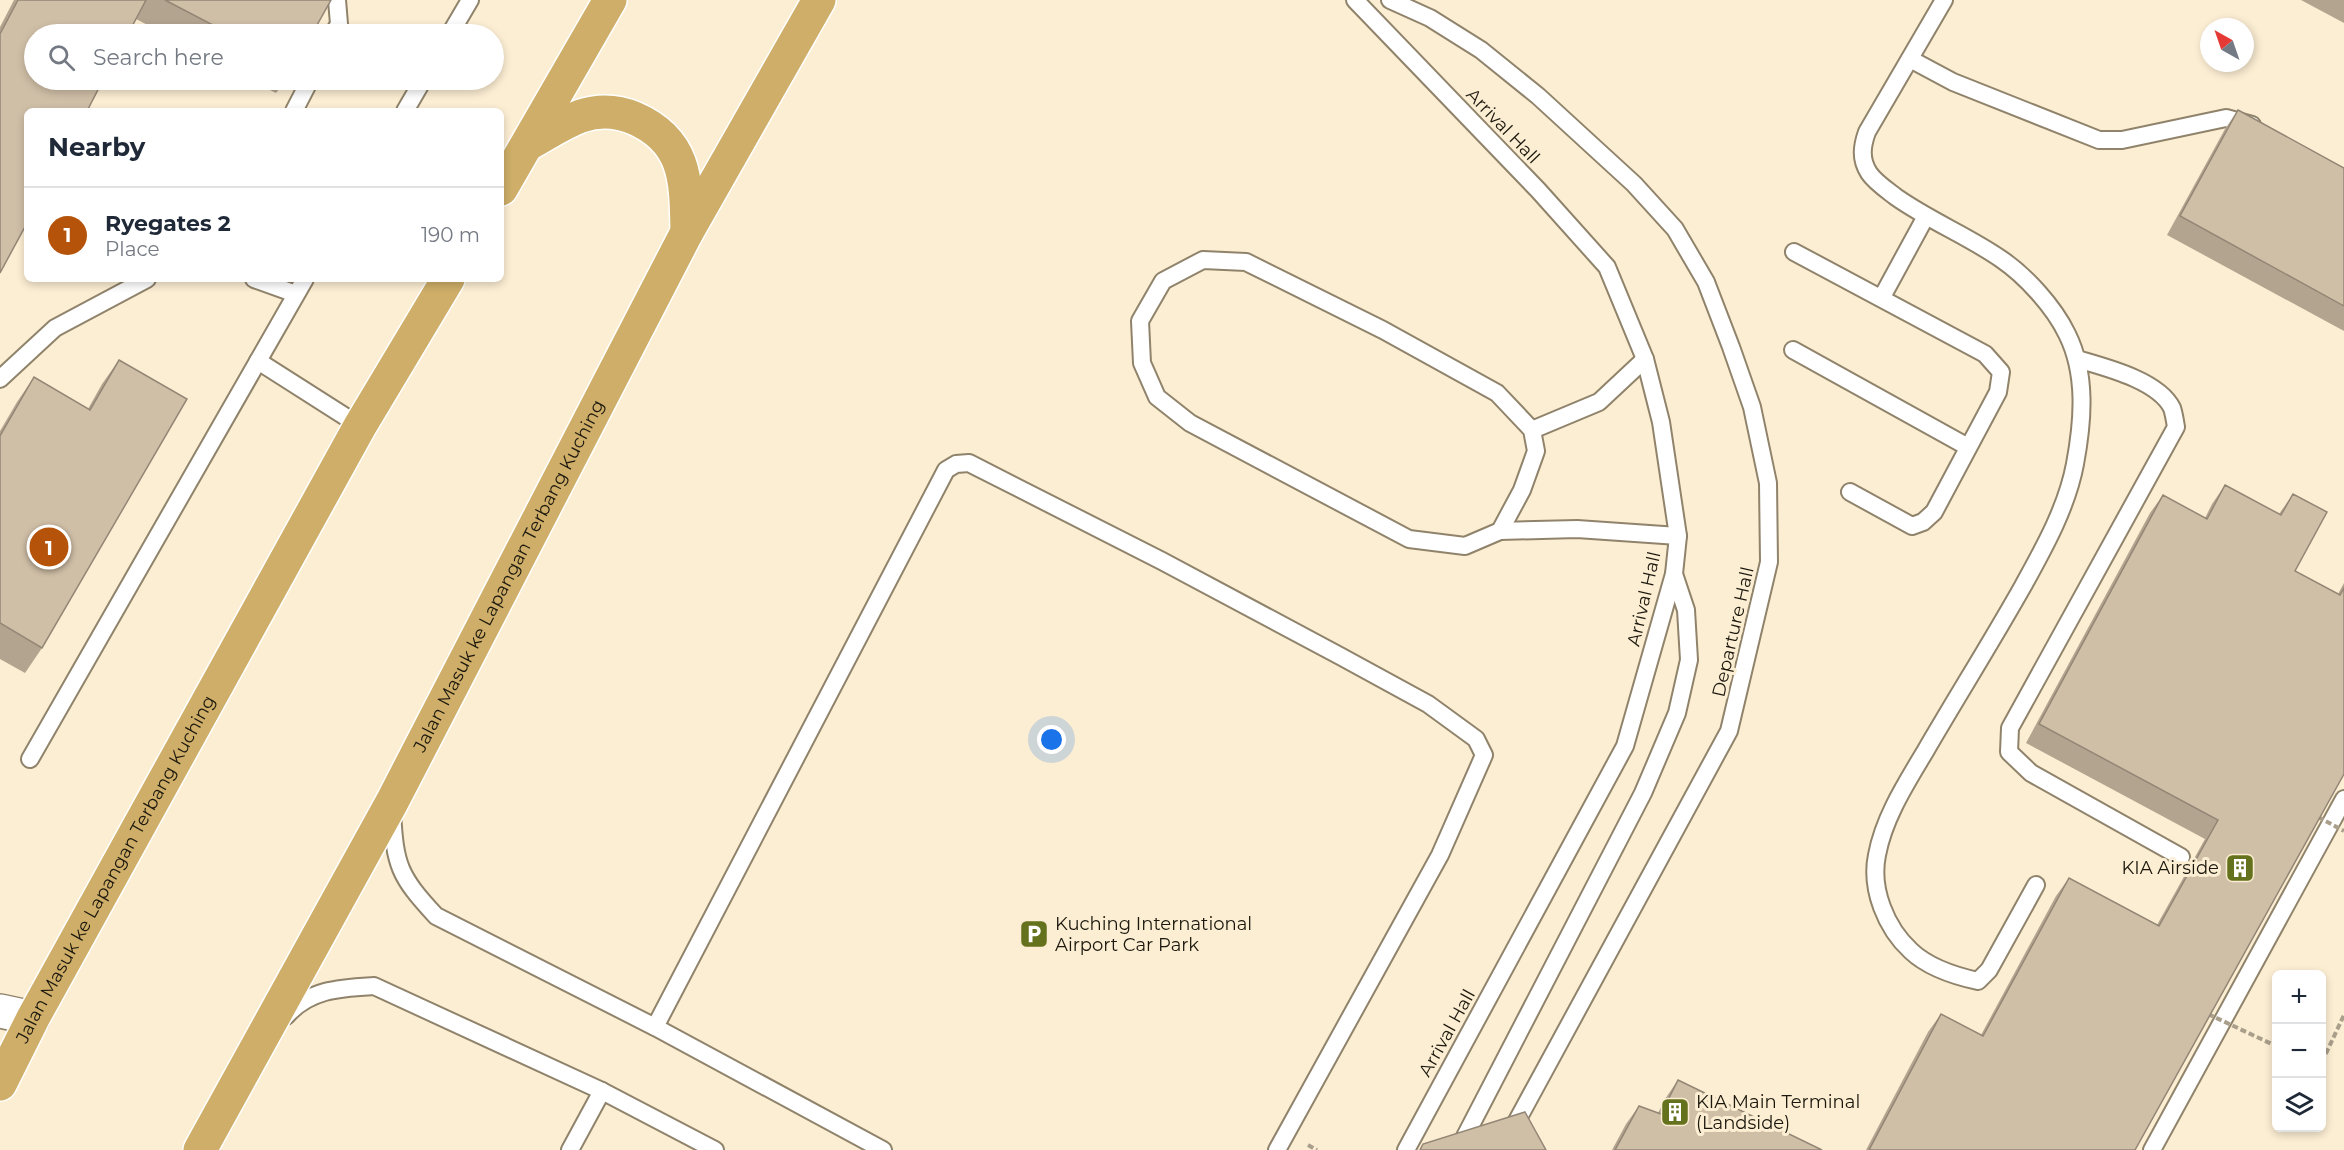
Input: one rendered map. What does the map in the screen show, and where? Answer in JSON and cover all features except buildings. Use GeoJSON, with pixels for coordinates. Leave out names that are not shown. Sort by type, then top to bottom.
{"type":"FeatureCollection","features":[{"type":"Feature","properties":{"kind":"highway"},"geometry":{"type":"LineString","coordinates":[[504,184],[610,0]]}},
{"type":"Feature","properties":{"kind":"highway","name":"Jalan Masuk ke Lapangan Terbang Kuching"},"geometry":{"type":"LineString","coordinates":[[200,1150],[392,802],[687,232],[819,0]]}},
{"type":"Feature","properties":{"kind":"highway"},"geometry":{"type":"LineString","coordinates":[[528,144],[582,116],[617,111],[654,127],[676,151],[687,193],[687,232]]}},
{"type":"Feature","properties":{"kind":"highway","name":"Jalan Masuk ke Lapangan Terbang Kuching"},"geometry":{"type":"LineString","coordinates":[[0,1084],[33,1018],[360,426],[446,282]]}},
{"type":"Feature","properties":{"kind":"street"},"geometry":{"type":"LineString","coordinates":[[0,1011],[33,1018]]}},
{"type":"Feature","properties":{"kind":"lane"},"geometry":{"type":"LineString","coordinates":[[337,0],[339,24]]}},
{"type":"Feature","properties":{"kind":"lane"},"geometry":{"type":"LineString","coordinates":[[456,24],[470,0]]}},
{"type":"Feature","properties":{"kind":"lane","name":"Arrival Hall"},"geometry":{"type":"LineString","coordinates":[[1355,0],[1538,190],[1607,267],[1645,358],[1661,422],[1678,536],[1674,574],[1625,746],[1406,1150]]}},
{"type":"Feature","properties":{"kind":"lane","name":"Departure Hall"},"geometry":{"type":"LineString","coordinates":[[1390,0],[1430,18],[1481,50],[1588,140],[1634,183],[1675,229],[1706,282],[1752,407],[1768,483],[1769,562],[1729,731],[1512,1130]]}},
{"type":"Feature","properties":{"kind":"lane"},"geometry":{"type":"LineString","coordinates":[[1944,0],[1862,146],[1869,173],[1884,188],[1925,218],[2002,259],[2040,295],[2067,332],[2077,359],[2082,393],[2081,419],[2075,466],[2064,502],[2043,549],[2004,620],[1896,800],[1877,855],[1875,890],[1888,919],[1911,951],[1938,969],[1978,981],[1989,970],[2036,885]]}},
{"type":"Feature","properties":{"kind":"lane"},"geometry":{"type":"LineString","coordinates":[[1910,59],[1953,82],[2099,140],[2122,140],[2226,118],[2242,120],[2262,130]]}},
{"type":"Feature","properties":{"kind":"lane"},"geometry":{"type":"LineString","coordinates":[[296,108],[305,90]]}},
{"type":"Feature","properties":{"kind":"lane"},"geometry":{"type":"LineString","coordinates":[[407,108],[417,90]]}},
{"type":"Feature","properties":{"kind":"lane"},"geometry":{"type":"LineString","coordinates":[[1882,297],[1925,218]]}},
{"type":"Feature","properties":{"kind":"lane"},"geometry":{"type":"LineString","coordinates":[[1794,252],[1985,354],[2001,372],[1998,392],[1934,512],[1923,522],[1912,526],[1850,492]]}},
{"type":"Feature","properties":{"kind":"lane"},"geometry":{"type":"LineString","coordinates":[[1500,531],[1522,489],[1536,451],[1532,430],[1497,393],[1383,330],[1246,262],[1203,260],[1163,281],[1140,321],[1142,363],[1157,398],[1190,423],[1409,539],[1465,546],[1500,531],[1610,529],[1678,536]]}},
{"type":"Feature","properties":{"kind":"lane"},"geometry":{"type":"LineString","coordinates":[[0,380],[55,328],[141,282]]}},
{"type":"Feature","properties":{"kind":"lane"},"geometry":{"type":"LineString","coordinates":[[262,282],[296,294]]}},
{"type":"Feature","properties":{"kind":"lane"},"geometry":{"type":"LineString","coordinates":[[30,759],[304,282]]}},
{"type":"Feature","properties":{"kind":"lane"},"geometry":{"type":"LineString","coordinates":[[1793,350],[1968,447]]}},
{"type":"Feature","properties":{"kind":"lane"},"geometry":{"type":"LineString","coordinates":[[1532,430],[1599,402],[1645,358]]}},
{"type":"Feature","properties":{"kind":"lane"},"geometry":{"type":"LineString","coordinates":[[2077,359],[2126,373],[2155,392],[2171,407],[2176,427],[2010,728],[2009,752],[2031,773],[2181,857]]}},
{"type":"Feature","properties":{"kind":"lane"},"geometry":{"type":"LineString","coordinates":[[258,361],[360,426]]}},
{"type":"Feature","properties":{"kind":"lane"},"geometry":{"type":"LineString","coordinates":[[655,1027],[946,470],[956,464],[969,463],[1162,561],[1428,704],[1476,739],[1481,747],[1484,755],[1440,855],[1277,1150]]}},
{"type":"Feature","properties":{"kind":"lane"},"geometry":{"type":"LineString","coordinates":[[1458,1150],[1643,793],[1677,713],[1689,660],[1686,610],[1674,574]]}},
{"type":"Feature","properties":{"kind":"lane"},"geometry":{"type":"LineString","coordinates":[[2152,1150],[2344,799]]}},
{"type":"Feature","properties":{"kind":"lane"},"geometry":{"type":"LineString","coordinates":[[392,802],[395,852],[408,886],[436,916],[655,1027],[883,1150]]}},
{"type":"Feature","properties":{"kind":"lane"},"geometry":{"type":"LineString","coordinates":[[254,1052],[298,1002],[334,988],[374,986],[602,1091],[715,1150]]}},
{"type":"Feature","properties":{"kind":"lane"},"geometry":{"type":"LineString","coordinates":[[570,1150],[602,1091]]}},
{"type":"Feature","properties":{"kind":"path"},"geometry":{"type":"LineString","coordinates":[[2318,818],[2344,831]]}},
{"type":"Feature","properties":{"kind":"path"},"geometry":{"type":"LineString","coordinates":[[2208,1014],[2272,1044]]}},
{"type":"Feature","properties":{"kind":"path"},"geometry":{"type":"LineString","coordinates":[[2326,1053],[2344,1015]]}},
{"type":"Feature","properties":{"kind":"place","name":"Ryegates 2"},"geometry":{"type":"Point","coordinates":[49,547]}},
{"type":"Feature","properties":{"kind":"place","name":"KIA Airside"},"geometry":{"type":"Point","coordinates":[2240,868]}},
{"type":"Feature","properties":{"kind":"place","name":"Kuching International Airport Car Park"},"geometry":{"type":"Point","coordinates":[1034,934]}},
{"type":"Feature","properties":{"kind":"place","name":"KIA Main Terminal (Landside)"},"geometry":{"type":"Point","coordinates":[1675,1112]}}]}
